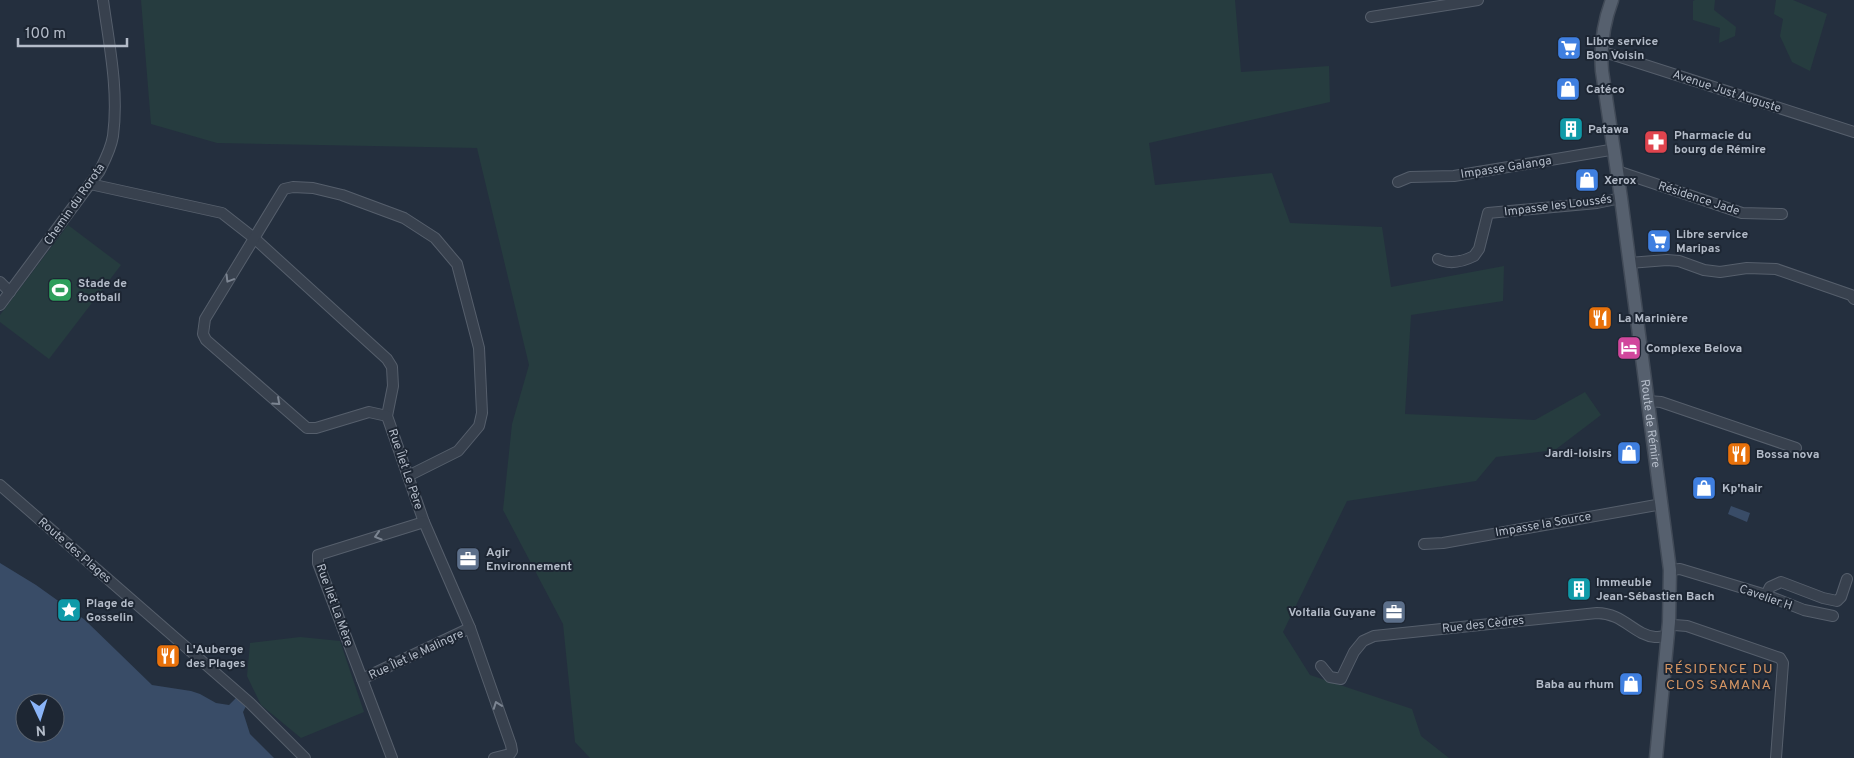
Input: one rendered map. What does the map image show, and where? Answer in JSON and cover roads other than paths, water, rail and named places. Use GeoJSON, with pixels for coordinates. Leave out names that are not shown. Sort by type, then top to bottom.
{"type":"FeatureCollection","features":[{"type":"Feature","properties":{"kind":"main road","name":"Route de Rémire"},"geometry":{"type":"LineString","coordinates":[[1612,0],[1602,32],[1600,52],[1670,570],[1669,622],[1656,758]]}},
{"type":"Feature","properties":{"kind":"street","name":"Chemin du Rorota"},"geometry":{"type":"LineString","coordinates":[[0,305],[99,172],[109,152],[113,136],[114,100],[111,47],[102,0]]}},
{"type":"Feature","properties":{"kind":"street"},"geometry":{"type":"LineString","coordinates":[[1371,17],[1478,0]]}},
{"type":"Feature","properties":{"kind":"street","name":"Avenue Just Auguste"},"geometry":{"type":"LineString","coordinates":[[1600,52],[1854,132]]}},
{"type":"Feature","properties":{"kind":"street","name":"Impasse Galanga"},"geometry":{"type":"LineString","coordinates":[[1398,182],[1410,177],[1454,176],[1610,150],[1613,147]]}},
{"type":"Feature","properties":{"kind":"street","name":"Résidence Jade"},"geometry":{"type":"LineString","coordinates":[[1617,171],[1742,213],[1782,214]]}},
{"type":"Feature","properties":{"kind":"street","name":"Rue Îlet Le Père"},"geometry":{"type":"LineString","coordinates":[[90,184],[222,213],[254,238],[387,359],[392,367],[393,386],[387,416],[424,522],[470,628],[512,751],[510,754],[494,758]]}},
{"type":"Feature","properties":{"kind":"street"},"geometry":{"type":"LineString","coordinates":[[387,416],[369,412],[316,428],[307,428],[206,340],[203,334],[205,319],[284,189],[293,187],[313,188],[342,195],[404,218],[435,238],[458,264],[479,348],[482,412],[479,426],[458,452],[408,476]]}},
{"type":"Feature","properties":{"kind":"street","name":"Impasse les Loussés"},"geometry":{"type":"LineString","coordinates":[[1438,259],[1446,263],[1453,263],[1474,256],[1479,249],[1488,213],[1621,198]]}},
{"type":"Feature","properties":{"kind":"street"},"geometry":{"type":"LineString","coordinates":[[1630,263],[1679,261],[1704,270],[1720,272],[1746,268],[1776,269],[1851,295],[1854,299]]}},
{"type":"Feature","properties":{"kind":"street"},"geometry":{"type":"LineString","coordinates":[[0,282],[10,292]]}},
{"type":"Feature","properties":{"kind":"street"},"geometry":{"type":"LineString","coordinates":[[1648,401],[1661,402],[1796,448]]}},
{"type":"Feature","properties":{"kind":"street","name":"Route des Plages"},"geometry":{"type":"LineString","coordinates":[[0,485],[250,703],[305,758]]}},
{"type":"Feature","properties":{"kind":"street","name":"Impasse la Source"},"geometry":{"type":"LineString","coordinates":[[1424,544],[1444,543],[1662,504]]}},
{"type":"Feature","properties":{"kind":"street","name":"Rue Ilet La Mère"},"geometry":{"type":"LineString","coordinates":[[392,758],[318,563],[318,555],[424,522]]}},
{"type":"Feature","properties":{"kind":"street","name":"Cavelier H"},"geometry":{"type":"LineString","coordinates":[[1670,570],[1680,569],[1766,595],[1804,610],[1833,616]]}},
{"type":"Feature","properties":{"kind":"street"},"geometry":{"type":"LineString","coordinates":[[1766,595],[1770,587],[1781,582],[1822,598],[1837,601],[1841,597],[1847,579]]}},
{"type":"Feature","properties":{"kind":"street","name":"Rue des Cèdres"},"geometry":{"type":"LineString","coordinates":[[1321,666],[1330,677],[1340,679],[1354,652],[1363,641],[1374,636],[1597,613],[1608,613],[1643,633],[1655,637],[1667,636]]}},
{"type":"Feature","properties":{"kind":"street"},"geometry":{"type":"LineString","coordinates":[[1669,622],[1674,625],[1687,626],[1780,658],[1783,663],[1776,758]]}},
{"type":"Feature","properties":{"kind":"street","name":"Rue Îlet le Malingre"},"geometry":{"type":"LineString","coordinates":[[362,679],[470,628]]}},
{"type":"Feature","properties":{"kind":"water"},"geometry":{"type":"Polygon","coordinates":[[[1731,506],[1750,513],[1747,522],[1728,514],[1731,506]]]}},
{"type":"Feature","properties":{"kind":"water"},"geometry":{"type":"Polygon","coordinates":[[[0,563],[36,585],[85,620],[152,685],[191,691],[216,703],[229,705],[236,698],[246,706],[243,712],[250,734],[274,758],[0,758],[0,563]]]}},
{"type":"Feature","properties":{"kind":"place","name":"Libre service Bon Voisin"},"geometry":{"type":"Point","coordinates":[1569,48]}},
{"type":"Feature","properties":{"kind":"place","name":"Catéco"},"geometry":{"type":"Point","coordinates":[1568,89]}},
{"type":"Feature","properties":{"kind":"place","name":"Patawa"},"geometry":{"type":"Point","coordinates":[1571,129]}},
{"type":"Feature","properties":{"kind":"place","name":"Pharmacie du bourg de Rémire"},"geometry":{"type":"Point","coordinates":[1656,142]}},
{"type":"Feature","properties":{"kind":"place","name":"Xerox"},"geometry":{"type":"Point","coordinates":[1587,180]}},
{"type":"Feature","properties":{"kind":"place","name":"Libre service Maripas"},"geometry":{"type":"Point","coordinates":[1659,241]}},
{"type":"Feature","properties":{"kind":"place","name":"Stade de football"},"geometry":{"type":"Point","coordinates":[60,290]}},
{"type":"Feature","properties":{"kind":"place","name":"La Marinière"},"geometry":{"type":"Point","coordinates":[1600,318]}},
{"type":"Feature","properties":{"kind":"place","name":"Complexe Belova"},"geometry":{"type":"Point","coordinates":[1629,348]}},
{"type":"Feature","properties":{"kind":"place","name":"Jardi-loisirs"},"geometry":{"type":"Point","coordinates":[1629,453]}},
{"type":"Feature","properties":{"kind":"place","name":"Bossa nova"},"geometry":{"type":"Point","coordinates":[1739,454]}},
{"type":"Feature","properties":{"kind":"place","name":"Kp'hair"},"geometry":{"type":"Point","coordinates":[1704,488]}},
{"type":"Feature","properties":{"kind":"place","name":"Agir Environnement"},"geometry":{"type":"Point","coordinates":[468,559]}},
{"type":"Feature","properties":{"kind":"place","name":"Immeuble Jean-Sébastien Bach"},"geometry":{"type":"Point","coordinates":[1579,589]}},
{"type":"Feature","properties":{"kind":"place","name":"Plage de Gosselin"},"geometry":{"type":"Point","coordinates":[69,610]}},
{"type":"Feature","properties":{"kind":"place","name":"Voltalia Guyane"},"geometry":{"type":"Point","coordinates":[1394,612]}},
{"type":"Feature","properties":{"kind":"place","name":"L'Auberge des Plages"},"geometry":{"type":"Point","coordinates":[168,656]}},
{"type":"Feature","properties":{"kind":"place","name":"Baba au rhum"},"geometry":{"type":"Point","coordinates":[1631,684]}},
{"type":"Feature","properties":{"kind":"district","name":"RÉSIDENCE DU CLOS SAMANA"},"geometry":{"type":"Point","coordinates":[1719,676]}}]}
